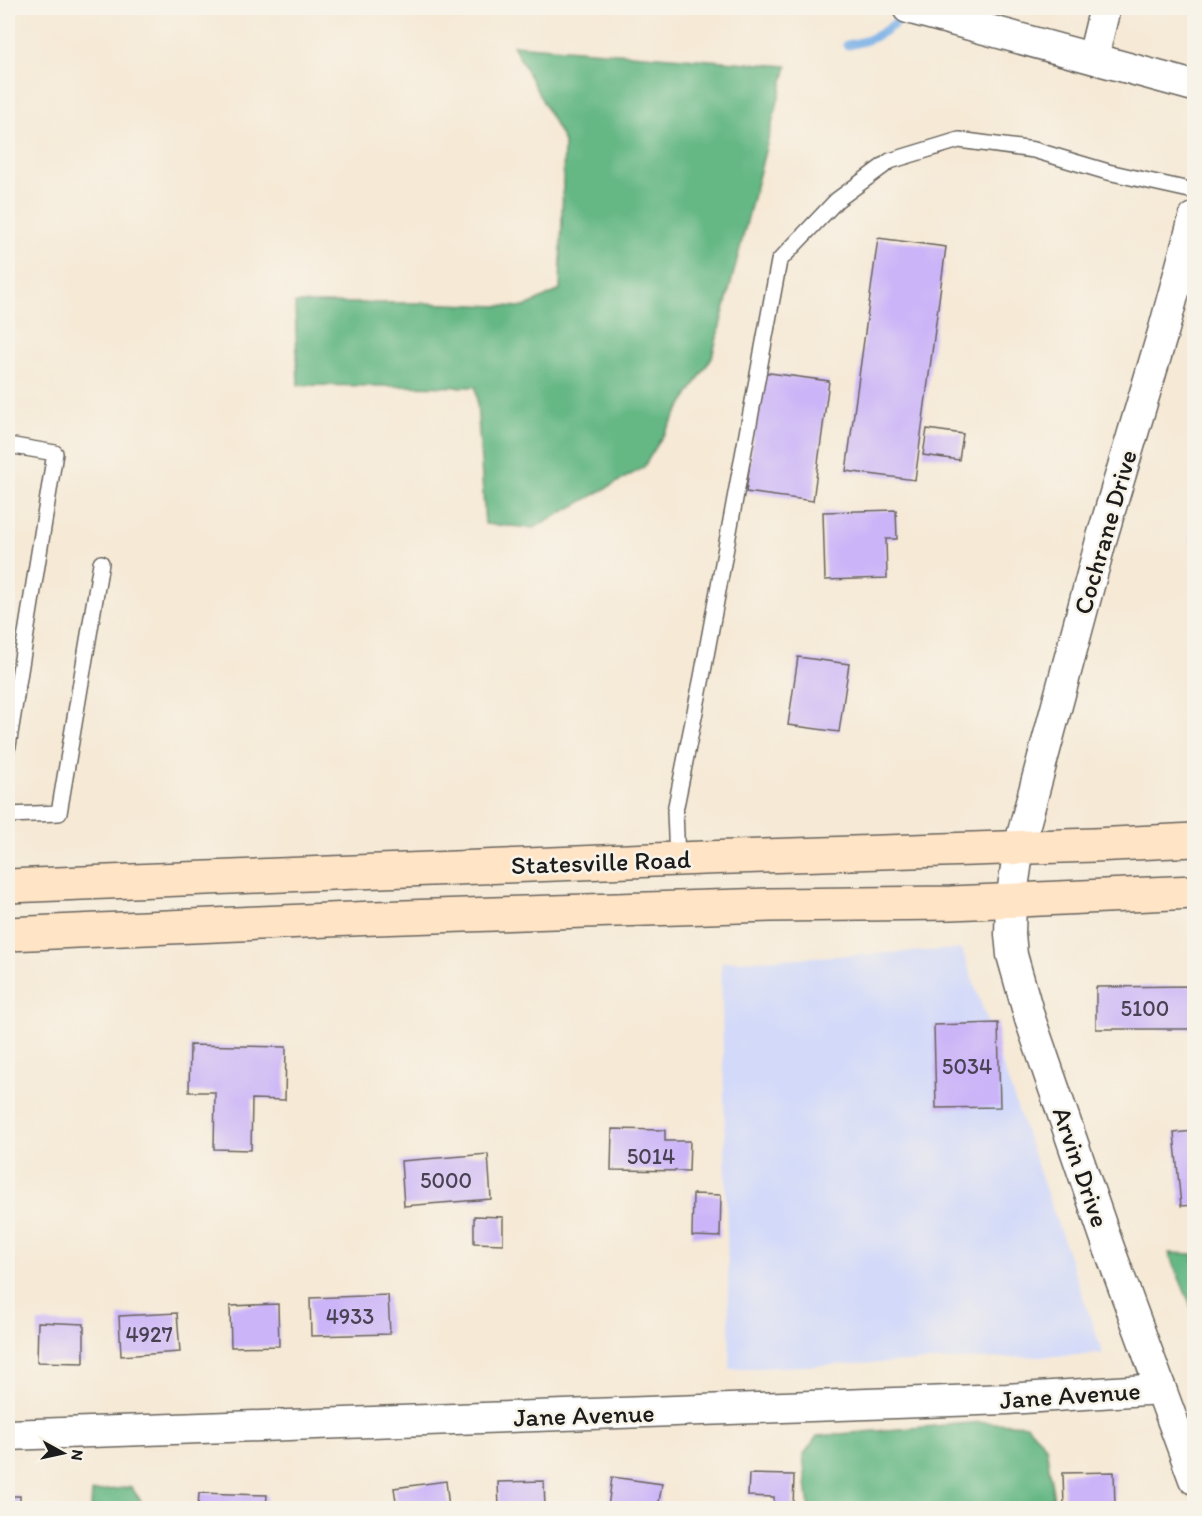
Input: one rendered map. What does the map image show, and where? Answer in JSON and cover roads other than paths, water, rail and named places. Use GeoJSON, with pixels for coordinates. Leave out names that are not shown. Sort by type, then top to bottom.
{"type":"FeatureCollection","features":[{"type":"Feature","properties":{"kind":"main road","name":"Statesville Road"},"geometry":{"type":"LineString","coordinates":[[8,886],[1194,840]]}},
{"type":"Feature","properties":{"kind":"main road","name":"Statesville Road"},"geometry":{"type":"LineString","coordinates":[[8,934],[375,918],[770,905],[1011,900],[1194,892]]}},
{"type":"Feature","properties":{"kind":"street"},"geometry":{"type":"LineString","coordinates":[[908,8],[1194,86]]}},
{"type":"Feature","properties":{"kind":"street"},"geometry":{"type":"LineString","coordinates":[[1093,57],[1105,8]]}},
{"type":"Feature","properties":{"kind":"street","name":"Cochrane Drive"},"geometry":{"type":"LineString","coordinates":[[1019,847],[1102,537],[1164,329],[1194,218]]}},
{"type":"Feature","properties":{"kind":"street","name":"Arvin Drive"},"geometry":{"type":"LineString","coordinates":[[1019,847],[1011,900],[1012,955],[1030,1018],[1109,1248],[1194,1479]]}},
{"type":"Feature","properties":{"kind":"street","name":"Jane Avenue"},"geometry":{"type":"LineString","coordinates":[[8,1435],[1007,1399],[1161,1389]]}},
{"type":"Feature","properties":{"kind":"lane"},"geometry":{"type":"LineString","coordinates":[[677,860],[675,811],[779,261],[837,200],[890,161],[959,140],[1034,150],[1108,172],[1194,192]]}},
{"type":"Feature","properties":{"kind":"lane"},"geometry":{"type":"LineString","coordinates":[[8,445],[55,453],[8,746]]}},
{"type":"Feature","properties":{"kind":"lane"},"geometry":{"type":"LineString","coordinates":[[8,815],[59,813],[101,563]]}},
{"type":"Feature","properties":{"kind":"waterway"},"geometry":{"type":"LineString","coordinates":[[847,45],[879,34],[906,13]]}}]}
